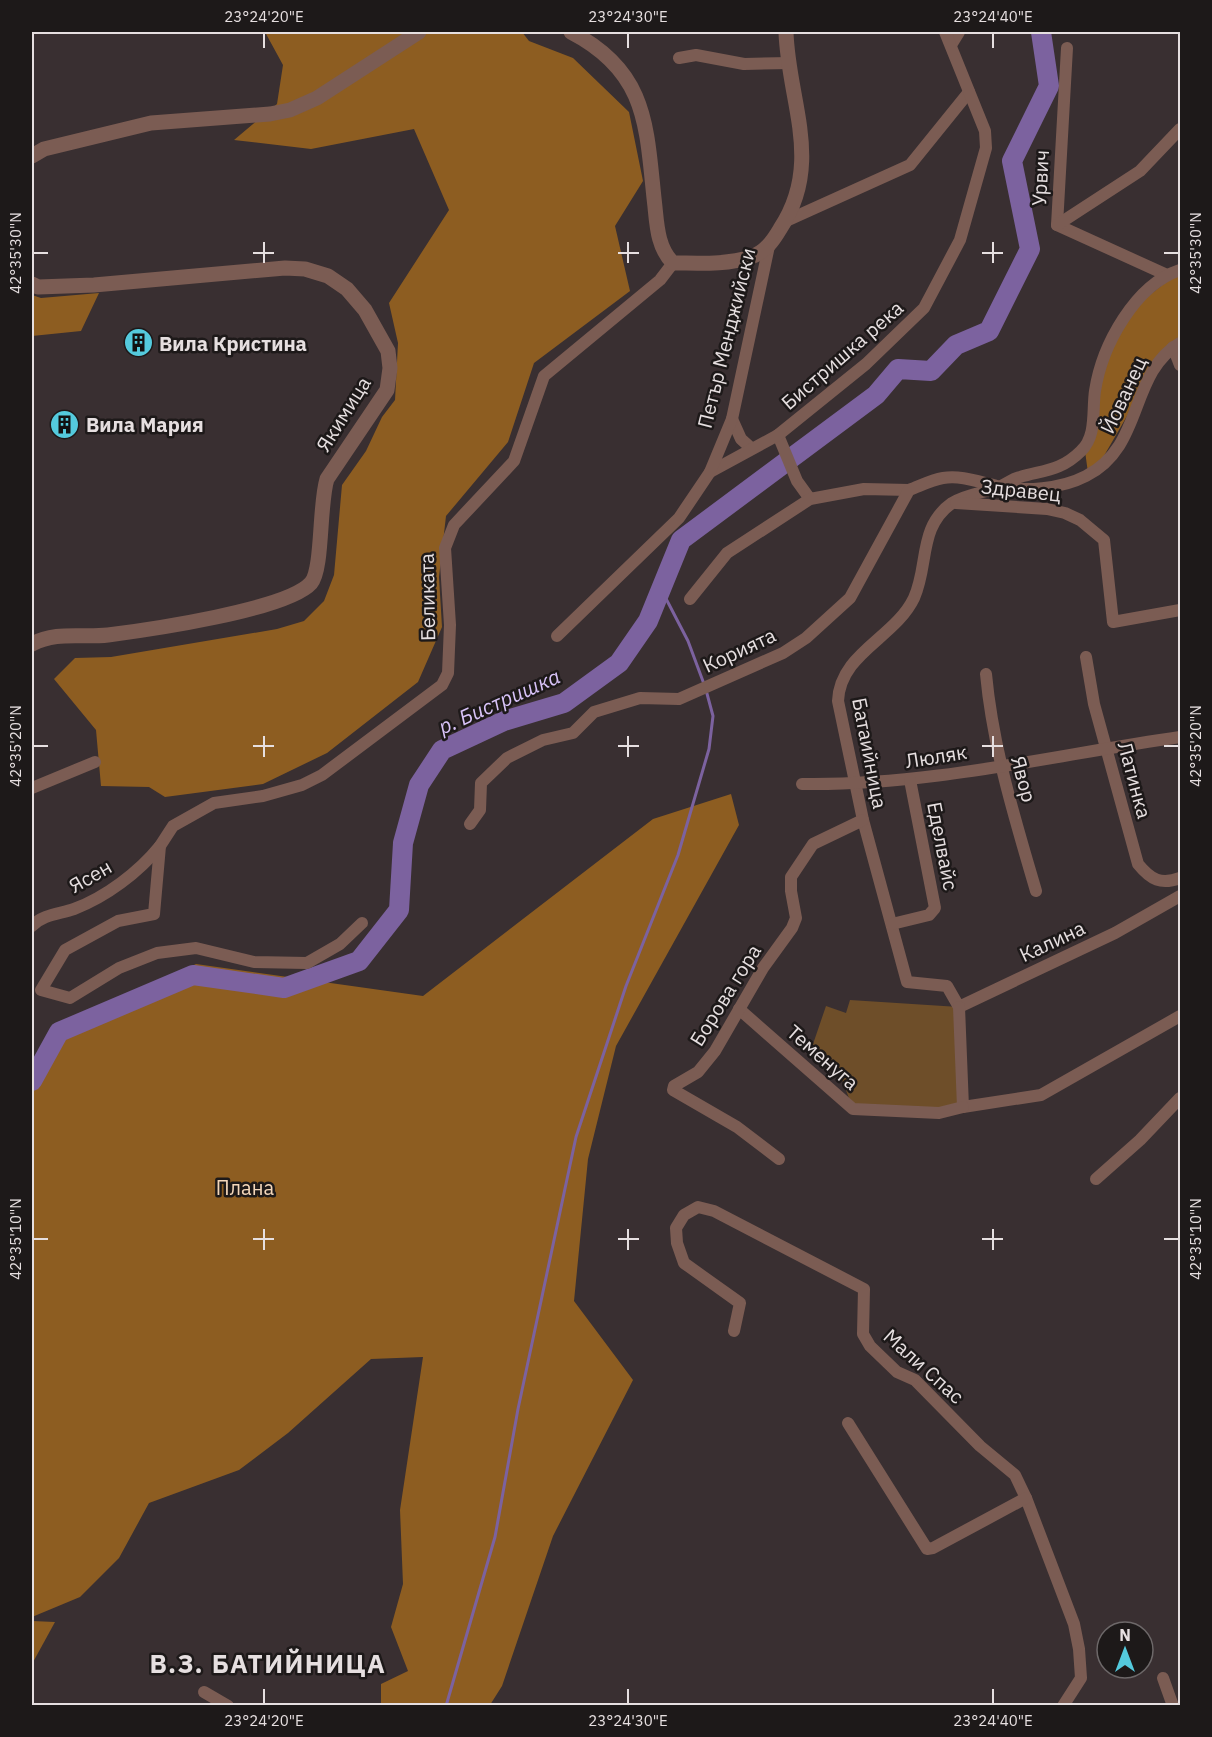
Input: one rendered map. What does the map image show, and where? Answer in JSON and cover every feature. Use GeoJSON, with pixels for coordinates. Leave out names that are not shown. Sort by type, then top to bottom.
{"type":"FeatureCollection","features":[{"type":"Feature","properties":{"kind":"street"},"geometry":{"type":"LineString","coordinates":[[32,156],[44,150],[151,123],[290,110],[316,98],[419,32]]}},
{"type":"Feature","properties":{"kind":"street"},"geometry":{"type":"LineString","coordinates":[[571,32],[606,55],[624,72],[636,92],[650,167],[658,237],[667,257],[673,263],[722,263],[753,256],[769,246]]}},
{"type":"Feature","properties":{"kind":"street","name":"Петър Менджийски"},"geometry":{"type":"LineString","coordinates":[[556,636],[679,518],[710,472],[732,419],[769,246],[786,220],[801,179],[804,156],[786,32]]}},
{"type":"Feature","properties":{"kind":"street","name":"Бистришка река"},"geometry":{"type":"LineString","coordinates":[[710,472],[778,435],[832,393],[924,308],[942,275],[960,240],[986,148],[985,131],[945,32]]}},
{"type":"Feature","properties":{"kind":"street"},"geometry":{"type":"LineString","coordinates":[[951,45],[959,32]]}},
{"type":"Feature","properties":{"kind":"street","name":"Урвич"},"geometry":{"type":"LineString","coordinates":[[1067,48],[1057,225],[1167,275]]}},
{"type":"Feature","properties":{"kind":"street"},"geometry":{"type":"LineString","coordinates":[[679,57],[696,55],[744,64],[790,63]]}},
{"type":"Feature","properties":{"kind":"street"},"geometry":{"type":"LineString","coordinates":[[786,220],[910,165],[969,92]]}},
{"type":"Feature","properties":{"kind":"street"},"geometry":{"type":"LineString","coordinates":[[1057,225],[1140,171],[1180,129]]}},
{"type":"Feature","properties":{"kind":"street","name":"Беликата"},"geometry":{"type":"LineString","coordinates":[[160,846],[173,826],[214,803],[263,796],[302,785],[322,775],[342,763],[371,738],[442,685],[448,673],[450,625],[446,548],[454,525],[514,461],[544,376],[660,280],[673,263]]}},
{"type":"Feature","properties":{"kind":"street","name":"Якимица"},"geometry":{"type":"LineString","coordinates":[[32,284],[38,287],[94,285],[267,270],[304,269],[328,276],[347,289],[364,310],[388,351],[390,368],[387,390],[327,479],[322,496],[319,566],[312,582],[296,593],[270,604],[188,622],[105,635],[46,637],[32,644]]}},
{"type":"Feature","properties":{"kind":"street"},"geometry":{"type":"LineString","coordinates":[[952,503],[999,487],[1019,477],[1041,474],[1064,464],[1081,451],[1091,439],[1100,365],[1111,342],[1132,309],[1160,278],[1180,270]]}},
{"type":"Feature","properties":{"kind":"street"},"geometry":{"type":"LineString","coordinates":[[1177,345],[1180,366]]}},
{"type":"Feature","properties":{"kind":"street","name":"Йованец"},"geometry":{"type":"LineString","coordinates":[[999,487],[1056,487],[1087,476],[1119,448],[1129,433],[1146,383],[1160,359],[1177,345]]}},
{"type":"Feature","properties":{"kind":"street"},"geometry":{"type":"LineString","coordinates":[[732,419],[741,439],[751,448]]}},
{"type":"Feature","properties":{"kind":"street","name":"Бистришка река"},"geometry":{"type":"LineString","coordinates":[[778,435],[797,481],[810,499]]}},
{"type":"Feature","properties":{"kind":"street"},"geometry":{"type":"LineString","coordinates":[[690,599],[727,553],[810,499],[864,489],[909,490],[942,478],[967,479],[999,487]]}},
{"type":"Feature","properties":{"kind":"street","name":"Корията"},"geometry":{"type":"LineString","coordinates":[[470,824],[480,810],[482,783],[507,758],[543,740],[573,733],[594,712],[640,698],[680,699],[783,653],[806,638],[850,598],[909,490]]}},
{"type":"Feature","properties":{"kind":"street","name":"Здравец"},"geometry":{"type":"LineString","coordinates":[[952,503],[1047,509],[1080,520],[1104,540],[1113,621],[1180,610]]}},
{"type":"Feature","properties":{"kind":"street","name":"Батаийница"},"geometry":{"type":"LineString","coordinates":[[952,503],[938,516],[927,536],[914,598],[896,622],[847,668],[839,684],[838,700],[863,820],[907,982],[946,986],[959,1007]]}},
{"type":"Feature","properties":{"kind":"street","name":"Латинка"},"geometry":{"type":"LineString","coordinates":[[1086,657],[1094,704],[1138,864],[1148,876],[1160,882],[1180,878]]}},
{"type":"Feature","properties":{"kind":"street","name":"Явор"},"geometry":{"type":"LineString","coordinates":[[986,674],[990,718],[999,766],[1036,891]]}},
{"type":"Feature","properties":{"kind":"street","name":"Люляк"},"geometry":{"type":"LineString","coordinates":[[802,784],[856,784],[910,780],[1180,737]]}},
{"type":"Feature","properties":{"kind":"street"},"geometry":{"type":"LineString","coordinates":[[32,788],[95,762]]}},
{"type":"Feature","properties":{"kind":"street","name":"Еделвайс"},"geometry":{"type":"LineString","coordinates":[[892,924],[929,915],[935,908],[910,780]]}},
{"type":"Feature","properties":{"kind":"street","name":"Борова гора"},"geometry":{"type":"LineString","coordinates":[[779,1159],[737,1127],[673,1090],[674,1086],[699,1072],[710,1058],[796,918],[791,877],[813,844],[863,820]]}},
{"type":"Feature","properties":{"kind":"street"},"geometry":{"type":"LineString","coordinates":[[160,846],[160,872],[154,914],[118,921],[65,950],[41,990],[70,998],[119,968],[157,953],[196,948],[254,962],[307,963],[340,944],[362,923]]}},
{"type":"Feature","properties":{"kind":"street","name":"Ясен"},"geometry":{"type":"LineString","coordinates":[[32,926],[38,919],[76,908],[117,884],[145,865],[160,846]]}},
{"type":"Feature","properties":{"kind":"street","name":"Калина"},"geometry":{"type":"LineString","coordinates":[[959,1007],[1115,933],[1180,896]]}},
{"type":"Feature","properties":{"kind":"street"},"geometry":{"type":"LineString","coordinates":[[959,1007],[963,1107]]}},
{"type":"Feature","properties":{"kind":"street","name":"Теменуга"},"geometry":{"type":"LineString","coordinates":[[739,1009],[853,1109],[939,1113],[1041,1095],[1180,1016]]}},
{"type":"Feature","properties":{"kind":"street"},"geometry":{"type":"LineString","coordinates":[[1096,1179],[1140,1140],[1180,1098]]}},
{"type":"Feature","properties":{"kind":"street","name":"Мали Спас"},"geometry":{"type":"LineString","coordinates":[[734,1331],[740,1303],[684,1263],[677,1243],[676,1228],[684,1215],[698,1207],[714,1211],[864,1289],[863,1334],[870,1346],[897,1372],[915,1380],[980,1446],[1015,1475],[1074,1624],[1081,1678],[1063,1706]]}},
{"type":"Feature","properties":{"kind":"street"},"geometry":{"type":"LineString","coordinates":[[848,1423],[922,1545],[927,1549],[1026,1498]]}},
{"type":"Feature","properties":{"kind":"street"},"geometry":{"type":"LineString","coordinates":[[1163,1678],[1173,1706]]}},
{"type":"Feature","properties":{"kind":"street"},"geometry":{"type":"LineString","coordinates":[[204,1692],[228,1706]]}},
{"type":"Feature","properties":{"kind":"shaded area"},"geometry":{"type":"Polygon","coordinates":[[[850,1000],[959,1007],[963,1107],[853,1109],[840,1074],[812,1047],[826,1006],[846,1013],[850,1000]]]}},
{"type":"Feature","properties":{"kind":"green space"},"geometry":{"type":"Polygon","coordinates":[[[265,32],[522,32],[529,41],[573,58],[629,112],[643,181],[615,226],[630,291],[534,363],[508,442],[446,516],[439,577],[442,627],[418,682],[327,753],[263,784],[165,797],[149,787],[101,786],[96,730],[54,679],[75,658],[111,657],[277,629],[304,621],[324,601],[334,575],[342,485],[366,451],[382,417],[395,400],[398,343],[389,303],[449,210],[414,129],[311,149],[234,140],[277,104],[283,65],[265,32]]]}},
{"type":"Feature","properties":{"kind":"green space"},"geometry":{"type":"Polygon","coordinates":[[[1180,271],[1180,343],[1160,359],[1101,461],[1088,473],[1085,451],[1102,365],[1132,309],[1180,271]]]}},
{"type":"Feature","properties":{"kind":"green space"},"geometry":{"type":"Polygon","coordinates":[[[99,293],[81,331],[32,336],[32,295],[41,298],[99,293]]]}},
{"type":"Feature","properties":{"kind":"green space","name":"Плана"},"geometry":{"type":"Polygon","coordinates":[[[731,794],[739,825],[616,1046],[588,1159],[574,1301],[633,1380],[553,1536],[502,1686],[490,1705],[381,1705],[381,1684],[408,1671],[391,1627],[403,1584],[400,1510],[423,1357],[371,1359],[288,1433],[239,1470],[149,1503],[119,1558],[80,1597],[32,1617],[32,1081],[59,1032],[196,964],[423,996],[653,819],[731,794]]]}},
{"type":"Feature","properties":{"kind":"green space"},"geometry":{"type":"Polygon","coordinates":[[[32,1621],[55,1622],[32,1664],[32,1621]]]}},
{"type":"Feature","properties":{"kind":"waterway","name":"р. Бистришка"},"geometry":{"type":"LineString","coordinates":[[32,1081],[59,1032],[193,975],[284,988],[359,961],[399,910],[403,843],[419,785],[442,750],[504,721],[564,703],[619,663],[648,621],[681,540],[876,395],[898,369],[931,371],[956,345],[989,331],[1030,249],[1012,161],[1049,86],[1041,32]]}},
{"type":"Feature","properties":{"kind":"waterway"},"geometry":{"type":"LineString","coordinates":[[661,589],[688,641],[704,684]]}},
{"type":"Feature","properties":{"kind":"waterway"},"geometry":{"type":"LineString","coordinates":[[446,1706],[495,1537],[518,1409],[576,1137],[626,986],[678,855],[709,749],[713,716],[706,690]]}},
{"type":"Feature","properties":{"kind":"place","name":"Вила Кристина"},"geometry":{"type":"Point","coordinates":[138,343]}},
{"type":"Feature","properties":{"kind":"place","name":"Вила Мария"},"geometry":{"type":"Point","coordinates":[65,424]}},
{"type":"Feature","properties":{"kind":"district","name":"В.З. БАТИЙНИЦА"},"geometry":{"type":"Point","coordinates":[268,1663]}}]}
